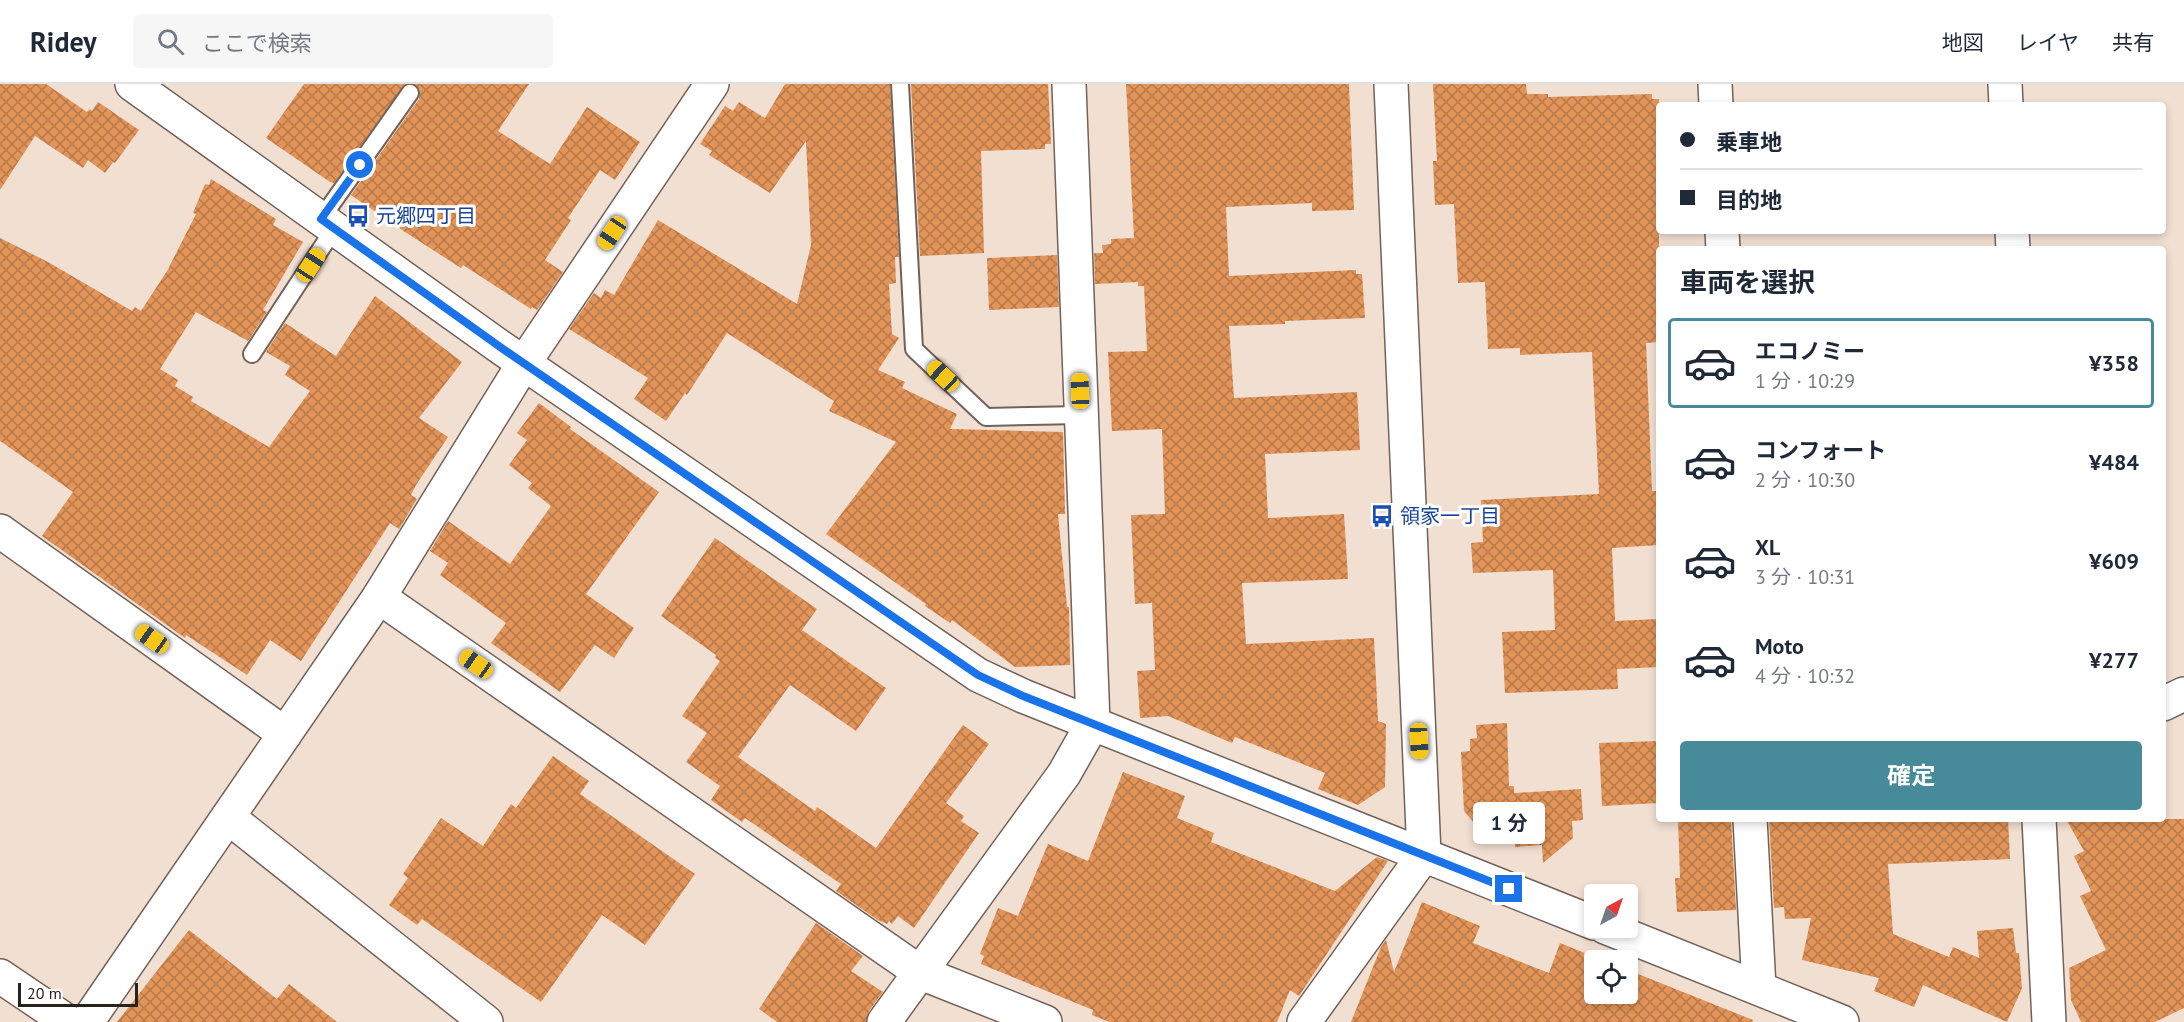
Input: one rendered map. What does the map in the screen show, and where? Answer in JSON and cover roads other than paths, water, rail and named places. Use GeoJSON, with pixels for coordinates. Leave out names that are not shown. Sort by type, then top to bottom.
{"type":"FeatureCollection","features":[{"type":"Feature","properties":{"kind":"street"},"geometry":{"type":"LineString","coordinates":[[132,84],[524,363],[978,675],[1023,696],[1584,919]]}},
{"type":"Feature","properties":{"kind":"street"},"geometry":{"type":"LineString","coordinates":[[87,1022],[379,597],[524,363],[712,84]]}},
{"type":"Feature","properties":{"kind":"street"},"geometry":{"type":"LineString","coordinates":[[884,1022],[1064,774],[1093,723],[1069,84]]}},
{"type":"Feature","properties":{"kind":"street"},"geometry":{"type":"LineString","coordinates":[[1304,1022],[1424,855],[1391,84]]}},
{"type":"Feature","properties":{"kind":"street"},"geometry":{"type":"LineString","coordinates":[[1715,84],[1716,102]]}},
{"type":"Feature","properties":{"kind":"street"},"geometry":{"type":"LineString","coordinates":[[2005,84],[2006,102]]}},
{"type":"Feature","properties":{"kind":"street"},"geometry":{"type":"LineString","coordinates":[[0,531],[285,734]]}},
{"type":"Feature","properties":{"kind":"street"},"geometry":{"type":"LineString","coordinates":[[379,597],[921,974],[1045,1022]]}},
{"type":"Feature","properties":{"kind":"street"},"geometry":{"type":"LineString","coordinates":[[2166,703],[2184,694]]}},
{"type":"Feature","properties":{"kind":"street"},"geometry":{"type":"LineString","coordinates":[[228,817],[486,1022]]}},
{"type":"Feature","properties":{"kind":"street"},"geometry":{"type":"LineString","coordinates":[[1750,822],[1759,988]]}},
{"type":"Feature","properties":{"kind":"street"},"geometry":{"type":"LineString","coordinates":[[2039,822],[2049,1022]]}},
{"type":"Feature","properties":{"kind":"street"},"geometry":{"type":"LineString","coordinates":[[1633,938],[1842,1022]]}},
{"type":"Feature","properties":{"kind":"street"},"geometry":{"type":"LineString","coordinates":[[0,976],[68,1022]]}},
{"type":"Feature","properties":{"kind":"lane"},"geometry":{"type":"LineString","coordinates":[[900,84],[914,349],[986,417],[1081,415]]}},
{"type":"Feature","properties":{"kind":"lane"},"geometry":{"type":"LineString","coordinates":[[252,354],[328,224],[410,93]]}},
{"type":"Feature","properties":{"kind":"place","name":"元郷四丁目"},"geometry":{"type":"Point","coordinates":[358,216]}},
{"type":"Feature","properties":{"kind":"place","name":"領家一丁目"},"geometry":{"type":"Point","coordinates":[1382,516]}}]}
